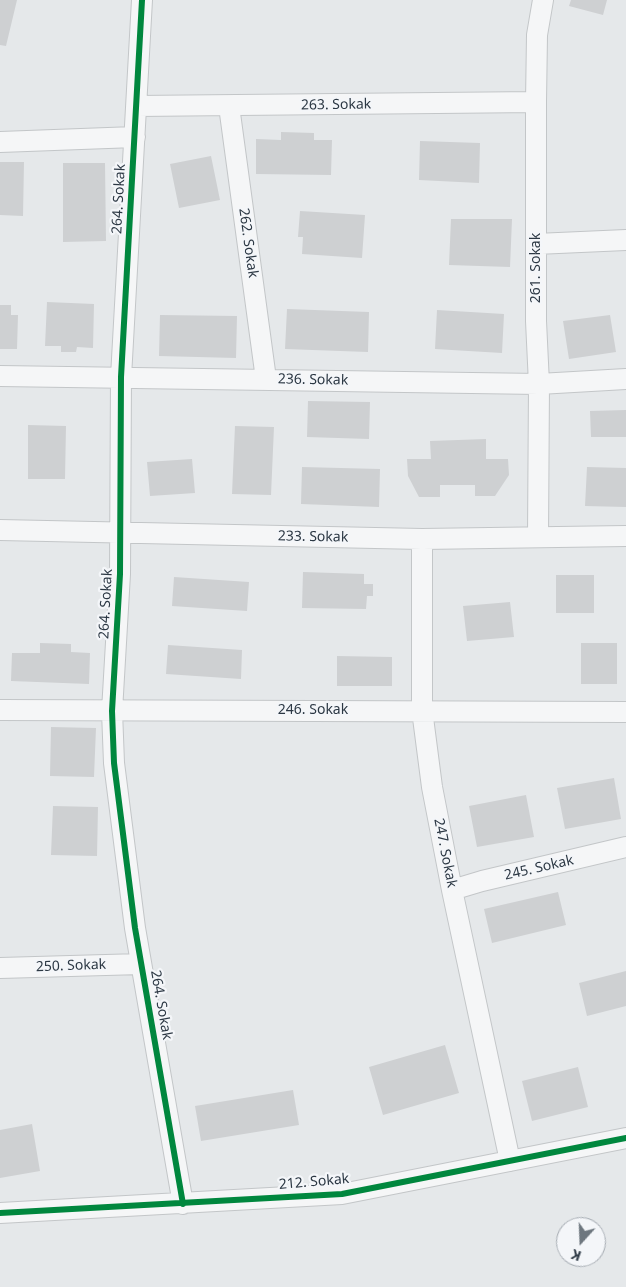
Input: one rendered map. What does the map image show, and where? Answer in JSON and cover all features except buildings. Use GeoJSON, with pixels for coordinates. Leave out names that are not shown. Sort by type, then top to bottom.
{"type":"FeatureCollection","features":[{"type":"Feature","properties":{"kind":"street","name":"264. Sokak"},"geometry":{"type":"LineString","coordinates":[[142,0],[121,377],[120,574],[112,711],[114,763],[141,964],[183,1204]]}},
{"type":"Feature","properties":{"kind":"street","name":"261. Sokak"},"geometry":{"type":"LineString","coordinates":[[538,537],[539,384],[536,321],[536,102],[537,35],[542,0]]}},
{"type":"Feature","properties":{"kind":"street","name":"263. Sokak"},"geometry":{"type":"LineString","coordinates":[[137,106],[536,102]]}},
{"type":"Feature","properties":{"kind":"street","name":"262. Sokak"},"geometry":{"type":"LineString","coordinates":[[229,106],[266,379]]}},
{"type":"Feature","properties":{"kind":"street"},"geometry":{"type":"LineString","coordinates":[[0,142],[135,138]]}},
{"type":"Feature","properties":{"kind":"street"},"geometry":{"type":"LineString","coordinates":[[536,244],[626,240]]}},
{"type":"Feature","properties":{"kind":"street","name":"236. Sokak"},"geometry":{"type":"LineString","coordinates":[[0,376],[539,384],[626,379]]}},
{"type":"Feature","properties":{"kind":"street","name":"233. Sokak"},"geometry":{"type":"LineString","coordinates":[[0,530],[422,539],[626,536]]}},
{"type":"Feature","properties":{"kind":"street","name":"247. Sokak"},"geometry":{"type":"LineString","coordinates":[[422,539],[422,710],[432,787],[510,1161]]}},
{"type":"Feature","properties":{"kind":"street","name":"246. Sokak"},"geometry":{"type":"LineString","coordinates":[[0,710],[626,712]]}},
{"type":"Feature","properties":{"kind":"street","name":"245. Sokak"},"geometry":{"type":"LineString","coordinates":[[452,890],[482,881],[626,847]]}},
{"type":"Feature","properties":{"kind":"street","name":"250. Sokak"},"geometry":{"type":"LineString","coordinates":[[0,968],[141,964]]}},
{"type":"Feature","properties":{"kind":"street","name":"212. Sokak"},"geometry":{"type":"LineString","coordinates":[[0,1213],[342,1194],[626,1138]]}},
{"type":"Feature","properties":{"kind":"cycle path"},"geometry":{"type":"LineString","coordinates":[[142,0],[121,377],[120,574],[112,711],[114,763],[135,928],[183,1204]]}},
{"type":"Feature","properties":{"kind":"cycle path"},"geometry":{"type":"LineString","coordinates":[[0,1213],[342,1194],[626,1138]]}}]}
